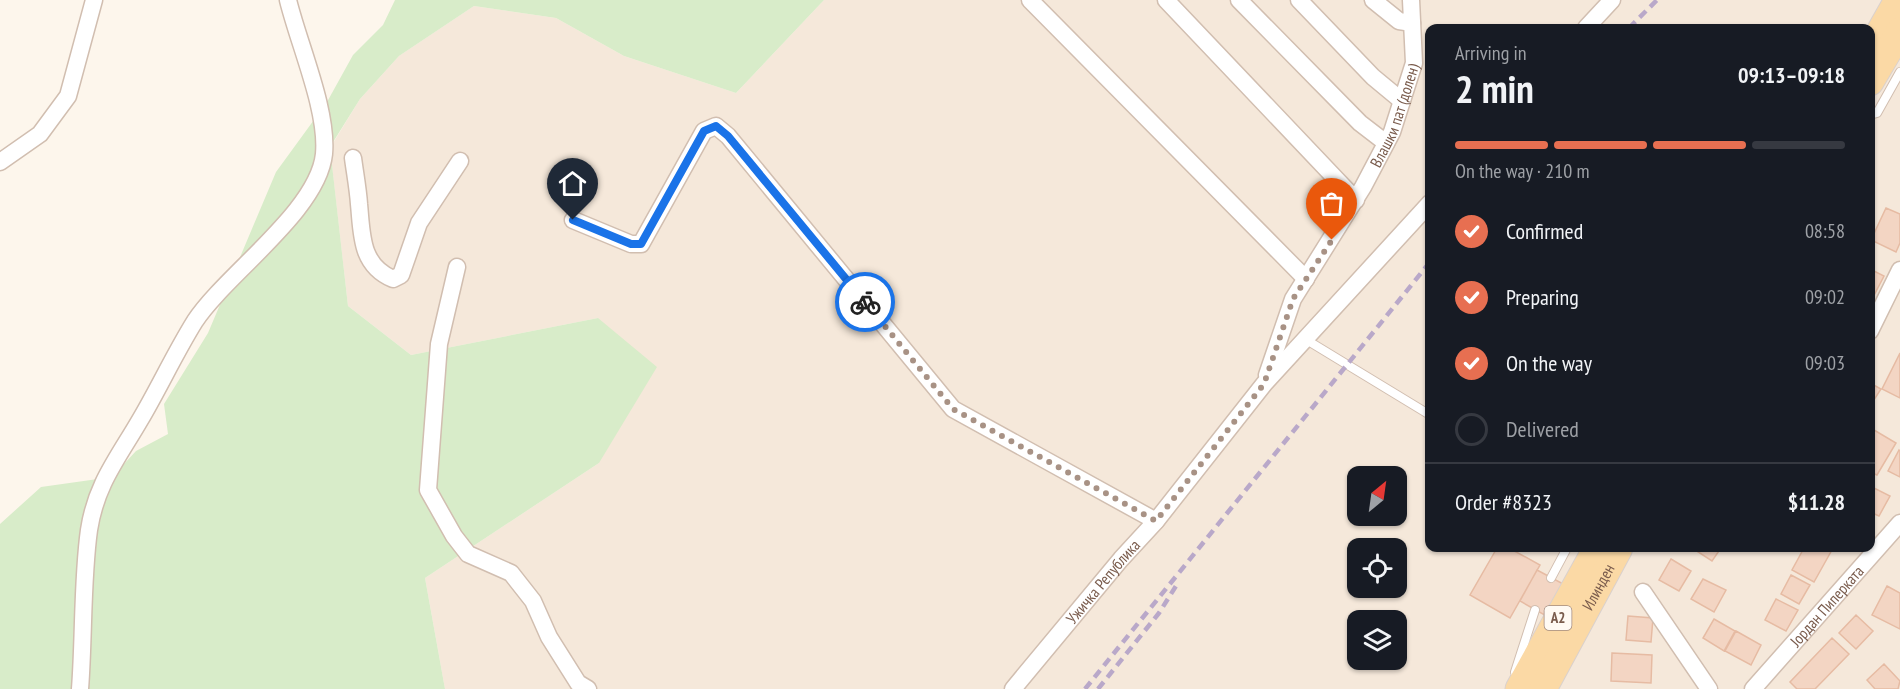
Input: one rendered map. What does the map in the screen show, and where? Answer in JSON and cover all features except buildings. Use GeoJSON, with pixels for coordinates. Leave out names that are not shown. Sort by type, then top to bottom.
{"type":"FeatureCollection","features":[{"type":"Feature","properties":{"kind":"main road"},"geometry":{"type":"LineString","coordinates":[[1875,39],[1898,0]]}},
{"type":"Feature","properties":{"kind":"main road"},"geometry":{"type":"LineString","coordinates":[[1875,74],[1900,31]]}},
{"type":"Feature","properties":{"kind":"main road","name":"Илинден"},"geometry":{"type":"LineString","coordinates":[[1519,689],[1595,552]]}},
{"type":"Feature","properties":{"kind":"main road","name":"Илинден"},"geometry":{"type":"LineString","coordinates":[[1543,689],[1617,552]]}},
{"type":"Feature","properties":{"kind":"street"},"geometry":{"type":"LineString","coordinates":[[0,162],[40,134],[68,96],[94,0]]}},
{"type":"Feature","properties":{"kind":"street"},"geometry":{"type":"LineString","coordinates":[[80,689],[89,531],[98,494],[117,454],[139,422],[197,318],[267,244],[318,181],[324,154],[321,117],[288,0]]}},
{"type":"Feature","properties":{"kind":"street"},"geometry":{"type":"LineString","coordinates":[[1030,0],[1306,279]]}},
{"type":"Feature","properties":{"kind":"street"},"geometry":{"type":"LineString","coordinates":[[1166,0],[1356,200]]}},
{"type":"Feature","properties":{"kind":"street"},"geometry":{"type":"LineString","coordinates":[[1239,0],[1360,123],[1386,143]]}},
{"type":"Feature","properties":{"kind":"street"},"geometry":{"type":"LineString","coordinates":[[1299,0],[1373,77],[1402,101]]}},
{"type":"Feature","properties":{"kind":"street"},"geometry":{"type":"LineString","coordinates":[[1373,0],[1399,21],[1412,23]]}},
{"type":"Feature","properties":{"kind":"street","name":"Влашки пат (долен)"},"geometry":{"type":"LineString","coordinates":[[1264,384],[1293,299],[1356,200],[1386,143],[1414,63],[1411,0]]}},
{"type":"Feature","properties":{"kind":"street"},"geometry":{"type":"LineString","coordinates":[[1590,24],[1612,0]]}},
{"type":"Feature","properties":{"kind":"street"},"geometry":{"type":"LineString","coordinates":[[573,220],[631,244],[641,244],[704,131],[716,126],[728,136],[953,409],[1156,521]]}},
{"type":"Feature","properties":{"kind":"street"},"geometry":{"type":"LineString","coordinates":[[353,158],[360,207],[360,235],[374,265],[384,275],[393,279],[401,275],[419,223],[460,161]]}},
{"type":"Feature","properties":{"kind":"street","name":"Ужичка Република"},"geometry":{"type":"LineString","coordinates":[[1012,689],[1121,558],[1156,521],[1264,384],[1425,208]]}},
{"type":"Feature","properties":{"kind":"street"},"geometry":{"type":"LineString","coordinates":[[457,267],[439,344],[428,490],[454,536],[468,554],[510,573],[533,600],[549,637],[578,683],[588,689]]}},
{"type":"Feature","properties":{"kind":"street"},"geometry":{"type":"LineString","coordinates":[[1875,321],[1899,274]]}},
{"type":"Feature","properties":{"kind":"street","name":"Јордан Пиперката"},"geometry":{"type":"LineString","coordinates":[[1876,541],[1900,524]]}},
{"type":"Feature","properties":{"kind":"street","name":"Јордан Пиперката"},"geometry":{"type":"LineString","coordinates":[[1753,689],[1867,552]]}},
{"type":"Feature","properties":{"kind":"street"},"geometry":{"type":"LineString","coordinates":[[1643,592],[1709,689]]}},
{"type":"Feature","properties":{"kind":"lane"},"geometry":{"type":"LineString","coordinates":[[1875,113],[1900,72]]}},
{"type":"Feature","properties":{"kind":"lane"},"geometry":{"type":"LineString","coordinates":[[1305,339],[1425,412]]}},
{"type":"Feature","properties":{"kind":"lane"},"geometry":{"type":"LineString","coordinates":[[1551,578],[1565,552]]}},
{"type":"Feature","properties":{"kind":"lane"},"geometry":{"type":"LineString","coordinates":[[1510,689],[1535,610]]}},
{"type":"Feature","properties":{"kind":"shaded area"},"geometry":{"type":"Polygon","coordinates":[[[824,0],[1900,0],[1900,689],[445,689],[425,578],[599,463],[598,318],[411,355],[348,306],[330,148],[360,99],[399,56],[474,6],[556,18],[624,56],[736,93],[824,0]]]}},
{"type":"Feature","properties":{"kind":"green space"},"geometry":{"type":"Polygon","coordinates":[[[395,0],[824,0],[736,93],[624,56],[556,18],[474,6],[399,56],[360,99],[330,147],[348,306],[411,355],[598,318],[657,367],[599,463],[425,578],[445,689],[0,689],[0,524],[41,487],[112,477],[136,451],[168,434],[164,404],[208,333],[276,172],[327,102],[353,55],[383,25],[395,0]]]}},
{"type":"Feature","properties":{"kind":"railway"},"geometry":{"type":"LineString","coordinates":[[1633,24],[1657,0]]}},
{"type":"Feature","properties":{"kind":"railway"},"geometry":{"type":"LineString","coordinates":[[1085,689],[1425,268]]}},
{"type":"Feature","properties":{"kind":"railway"},"geometry":{"type":"LineString","coordinates":[[1098,689],[1159,613],[1176,586]]}},
{"type":"Feature","properties":{"kind":"way so far"},"geometry":{"type":"LineString","coordinates":[[865,302],[953,409],[1156,521],[1264,384],[1293,299],[1332,240]]}},
{"type":"Feature","properties":{"kind":"route"},"geometry":{"type":"LineString","coordinates":[[573,220],[631,244],[641,244],[648,237],[704,131],[716,126],[728,136],[865,302]]}}]}
